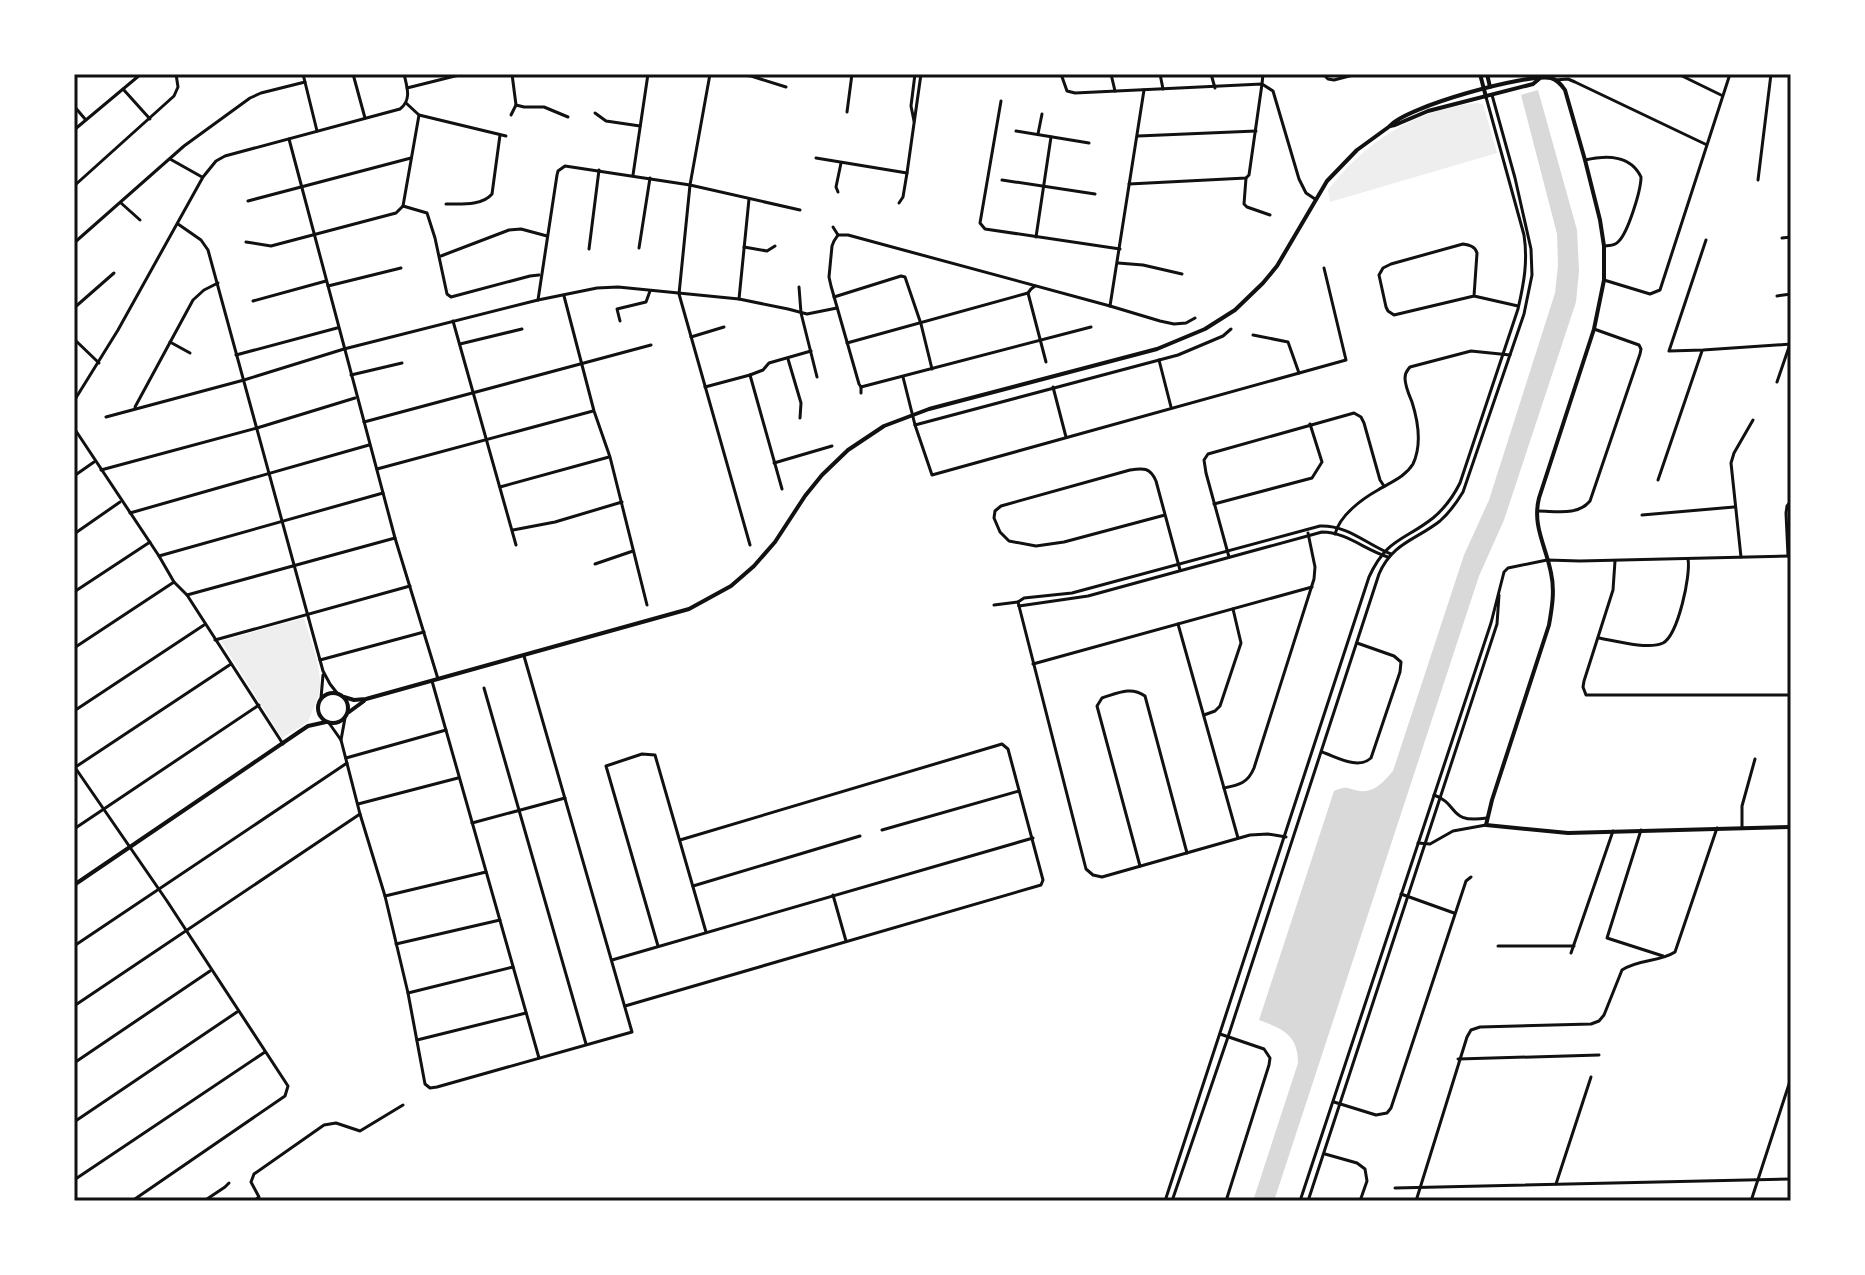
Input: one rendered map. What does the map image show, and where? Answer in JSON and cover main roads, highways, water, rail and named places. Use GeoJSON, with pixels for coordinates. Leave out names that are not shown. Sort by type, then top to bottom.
{"type":"FeatureCollection","features":[{"type":"Feature","properties":{"kind":"main road"},"geometry":{"type":"LineString","coordinates":[[1480,74],[1486,97]]}},
{"type":"Feature","properties":{"kind":"main road"},"geometry":{"type":"LineString","coordinates":[[1487,74],[1492,95]]}},
{"type":"Feature","properties":{"kind":"main road"},"geometry":{"type":"LineString","coordinates":[[1390,126],[1393,121],[1427,106],[1491,88],[1532,78],[1555,80],[1563,87],[1567,97],[1597,207],[1604,246],[1604,280],[1594,329],[1537,511],[1539,534],[1552,577],[1549,625],[1486,825],[1545,832],[1791,827]]}},
{"type":"Feature","properties":{"kind":"main road"},"geometry":{"type":"LineString","coordinates":[[308,726],[321,698],[329,693],[354,700],[366,699],[675,614],[717,595],[758,563],[813,485],[835,462],[874,432],[913,415],[1148,352],[1205,329],[1247,299],[1277,266],[1315,199],[1345,161],[1380,132],[1428,111],[1533,84],[1539,79]]}},
{"type":"Feature","properties":{"kind":"main road"},"geometry":{"type":"LineString","coordinates":[[344,697],[348,705],[346,716]]}},
{"type":"Feature","properties":{"kind":"main road"},"geometry":{"type":"LineString","coordinates":[[74,885],[308,726],[337,723],[366,699]]}},
{"type":"Feature","properties":{"kind":"main road"},"geometry":{"type":"LineString","coordinates":[[317,708],[327,722]]}}]}
